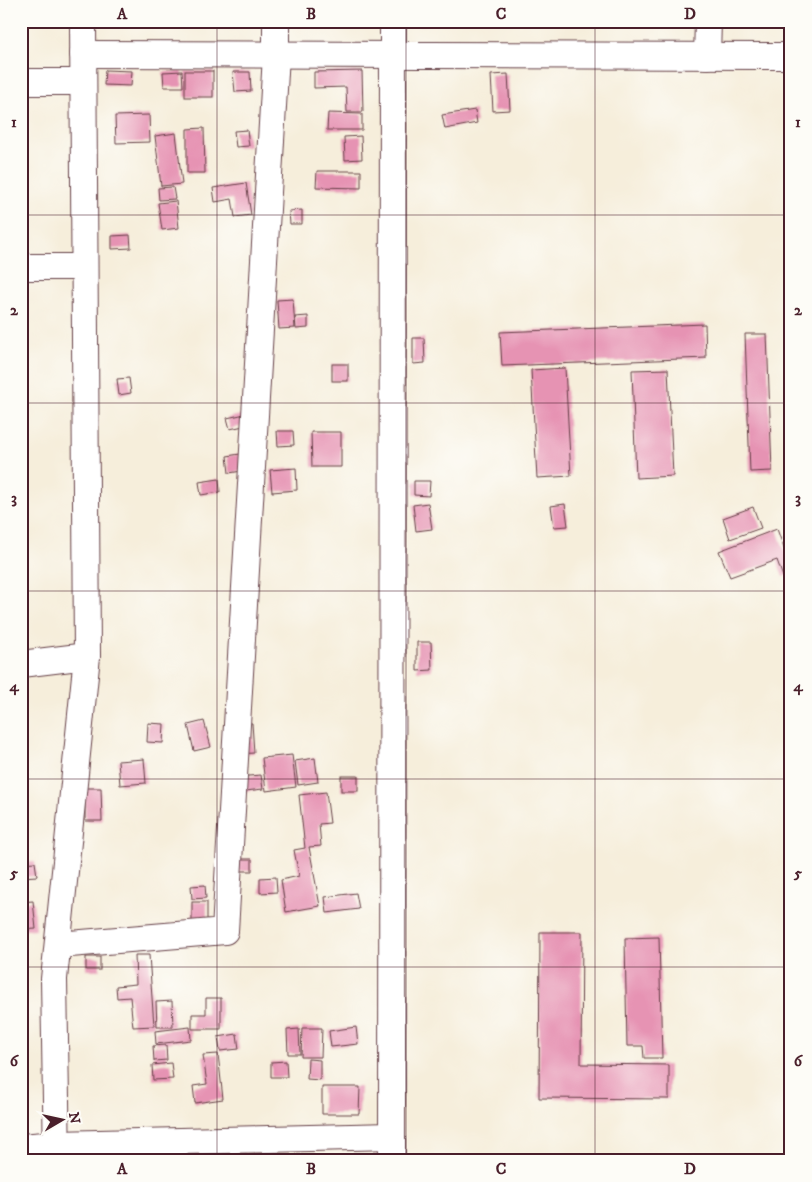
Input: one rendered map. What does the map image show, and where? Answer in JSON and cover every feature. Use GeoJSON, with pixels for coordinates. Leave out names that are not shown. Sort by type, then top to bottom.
{"type":"FeatureCollection","features":[{"type":"Feature","properties":{"kind":"street"},"geometry":{"type":"LineString","coordinates":[[57,1153],[54,979],[86,656],[83,21]]}},
{"type":"Feature","properties":{"kind":"street"},"geometry":{"type":"LineString","coordinates":[[58,945],[225,931],[276,55],[276,21]]}},
{"type":"Feature","properties":{"kind":"street"},"geometry":{"type":"LineString","coordinates":[[21,1147],[57,1153],[392,1148],[393,21]]}},
{"type":"Feature","properties":{"kind":"street"},"geometry":{"type":"LineString","coordinates":[[707,56],[708,21]]}},
{"type":"Feature","properties":{"kind":"street"},"geometry":{"type":"LineString","coordinates":[[83,54],[791,56]]}},
{"type":"Feature","properties":{"kind":"street"},"geometry":{"type":"LineString","coordinates":[[21,82],[83,82]]}},
{"type":"Feature","properties":{"kind":"street"},"geometry":{"type":"LineString","coordinates":[[21,267],[84,268]]}},
{"type":"Feature","properties":{"kind":"street"},"geometry":{"type":"LineString","coordinates":[[21,664],[86,656]]}},
{"type":"Feature","properties":{"kind":"building"},"geometry":{"type":"Polygon","coordinates":[[[406,21],[440,21],[440,23],[406,26],[406,21]]]}},
{"type":"Feature","properties":{"kind":"building"},"geometry":{"type":"Polygon","coordinates":[[[664,21],[675,21],[675,24],[664,24],[664,21]]]}},
{"type":"Feature","properties":{"kind":"building"},"geometry":{"type":"Polygon","coordinates":[[[105,70],[132,71],[131,86],[104,85],[105,70]]]}},
{"type":"Feature","properties":{"kind":"building"},"geometry":{"type":"Polygon","coordinates":[[[182,71],[183,87],[164,87],[163,72],[182,71]]]}},
{"type":"Feature","properties":{"kind":"building"},"geometry":{"type":"Polygon","coordinates":[[[185,71],[213,71],[213,97],[185,97],[185,71]]]}},
{"type":"Feature","properties":{"kind":"building"},"geometry":{"type":"Polygon","coordinates":[[[362,71],[363,112],[347,112],[346,87],[314,88],[314,72],[362,71]]]}},
{"type":"Feature","properties":{"kind":"building"},"geometry":{"type":"Polygon","coordinates":[[[233,72],[250,72],[251,91],[235,92],[233,72]]]}},
{"type":"Feature","properties":{"kind":"building"},"geometry":{"type":"Polygon","coordinates":[[[508,74],[510,110],[493,111],[491,75],[508,74]]]}},
{"type":"Feature","properties":{"kind":"building"},"geometry":{"type":"Polygon","coordinates":[[[475,110],[477,123],[445,129],[442,115],[475,110]]]}},
{"type":"Feature","properties":{"kind":"building"},"geometry":{"type":"Polygon","coordinates":[[[328,113],[362,114],[362,130],[327,130],[328,113]]]}},
{"type":"Feature","properties":{"kind":"building"},"geometry":{"type":"Polygon","coordinates":[[[149,115],[150,142],[116,143],[115,116],[149,115]]]}},
{"type":"Feature","properties":{"kind":"building"},"geometry":{"type":"Polygon","coordinates":[[[204,128],[205,173],[187,173],[187,129],[204,128]]]}},
{"type":"Feature","properties":{"kind":"building"},"geometry":{"type":"Polygon","coordinates":[[[247,130],[249,146],[236,147],[234,131],[247,130]]]}},
{"type":"Feature","properties":{"kind":"building"},"geometry":{"type":"Polygon","coordinates":[[[176,133],[182,184],[161,186],[155,136],[176,133]]]}},
{"type":"Feature","properties":{"kind":"building"},"geometry":{"type":"Polygon","coordinates":[[[361,136],[362,159],[345,160],[344,137],[361,136]]]}},
{"type":"Feature","properties":{"kind":"building"},"geometry":{"type":"Polygon","coordinates":[[[317,171],[361,171],[361,188],[316,187],[317,171]]]}},
{"type":"Feature","properties":{"kind":"building"},"geometry":{"type":"Polygon","coordinates":[[[246,183],[251,215],[235,217],[232,199],[215,202],[213,188],[246,183]]]}},
{"type":"Feature","properties":{"kind":"building"},"geometry":{"type":"Polygon","coordinates":[[[173,187],[175,199],[159,200],[158,188],[173,187]]]}},
{"type":"Feature","properties":{"kind":"building"},"geometry":{"type":"Polygon","coordinates":[[[176,201],[179,228],[162,230],[158,203],[176,201]]]}},
{"type":"Feature","properties":{"kind":"building"},"geometry":{"type":"Polygon","coordinates":[[[302,210],[302,224],[290,224],[289,211],[302,210]]]}},
{"type":"Feature","properties":{"kind":"building"},"geometry":{"type":"Polygon","coordinates":[[[130,235],[131,248],[112,249],[112,236],[130,235]]]}},
{"type":"Feature","properties":{"kind":"building"},"geometry":{"type":"Polygon","coordinates":[[[293,299],[295,328],[279,329],[277,300],[293,299]]]}},
{"type":"Feature","properties":{"kind":"building"},"geometry":{"type":"Polygon","coordinates":[[[308,316],[308,328],[296,329],[295,317],[308,316]]]}},
{"type":"Feature","properties":{"kind":"building"},"geometry":{"type":"Polygon","coordinates":[[[705,324],[706,358],[502,366],[500,332],[705,324]]]}},
{"type":"Feature","properties":{"kind":"building"},"geometry":{"type":"Polygon","coordinates":[[[745,334],[767,334],[772,471],[750,472],[745,334]]]}},
{"type":"Feature","properties":{"kind":"building"},"geometry":{"type":"Polygon","coordinates":[[[413,338],[424,338],[425,363],[413,364],[413,338]]]}},
{"type":"Feature","properties":{"kind":"building"},"geometry":{"type":"Polygon","coordinates":[[[332,364],[348,364],[348,381],[332,381],[332,364]]]}},
{"type":"Feature","properties":{"kind":"building"},"geometry":{"type":"Polygon","coordinates":[[[565,368],[571,476],[537,478],[531,370],[565,368]]]}},
{"type":"Feature","properties":{"kind":"building"},"geometry":{"type":"Polygon","coordinates":[[[668,369],[673,476],[636,478],[632,370],[668,369]]]}},
{"type":"Feature","properties":{"kind":"building"},"geometry":{"type":"Polygon","coordinates":[[[129,378],[131,393],[119,395],[117,379],[129,378]]]}},
{"type":"Feature","properties":{"kind":"building"},"geometry":{"type":"Polygon","coordinates":[[[245,414],[248,425],[230,429],[227,418],[245,414]]]}},
{"type":"Feature","properties":{"kind":"building"},"geometry":{"type":"Polygon","coordinates":[[[277,431],[293,431],[294,445],[278,446],[277,431]]]}},
{"type":"Feature","properties":{"kind":"building"},"geometry":{"type":"Polygon","coordinates":[[[311,432],[341,432],[341,467],[312,467],[311,432]]]}},
{"type":"Feature","properties":{"kind":"building"},"geometry":{"type":"Polygon","coordinates":[[[240,454],[242,471],[229,473],[227,456],[240,454]]]}},
{"type":"Feature","properties":{"kind":"building"},"geometry":{"type":"Polygon","coordinates":[[[296,468],[297,490],[272,492],[270,470],[296,468]]]}},
{"type":"Feature","properties":{"kind":"building"},"geometry":{"type":"Polygon","coordinates":[[[219,479],[220,492],[201,495],[199,482],[219,479]]]}},
{"type":"Feature","properties":{"kind":"building"},"geometry":{"type":"Polygon","coordinates":[[[414,481],[430,481],[429,496],[414,495],[414,481]]]}},
{"type":"Feature","properties":{"kind":"building"},"geometry":{"type":"Polygon","coordinates":[[[428,503],[432,529],[416,531],[413,505],[428,503]]]}},
{"type":"Feature","properties":{"kind":"building"},"geometry":{"type":"Polygon","coordinates":[[[565,504],[568,526],[554,527],[551,506],[565,504]]]}},
{"type":"Feature","properties":{"kind":"building"},"geometry":{"type":"Polygon","coordinates":[[[753,507],[761,528],[730,539],[723,518],[753,507]]]}},
{"type":"Feature","properties":{"kind":"building"},"geometry":{"type":"Polygon","coordinates":[[[777,529],[791,568],[791,574],[783,577],[777,560],[730,577],[719,551],[777,529]]]}},
{"type":"Feature","properties":{"kind":"building"},"geometry":{"type":"Polygon","coordinates":[[[417,642],[431,642],[432,670],[417,671],[417,642]]]}},
{"type":"Feature","properties":{"kind":"building"},"geometry":{"type":"Polygon","coordinates":[[[204,721],[211,747],[194,751],[188,725],[204,721]]]}},
{"type":"Feature","properties":{"kind":"building"},"geometry":{"type":"Polygon","coordinates":[[[148,723],[164,724],[163,743],[147,742],[148,723]]]}},
{"type":"Feature","properties":{"kind":"building"},"geometry":{"type":"Polygon","coordinates":[[[252,723],[254,753],[238,754],[236,724],[252,723]]]}},
{"type":"Feature","properties":{"kind":"building"},"geometry":{"type":"Polygon","coordinates":[[[292,755],[296,787],[266,791],[262,758],[292,755]]]}},
{"type":"Feature","properties":{"kind":"building"},"geometry":{"type":"Polygon","coordinates":[[[315,758],[318,782],[298,785],[295,761],[315,758]]]}},
{"type":"Feature","properties":{"kind":"building"},"geometry":{"type":"Polygon","coordinates":[[[144,759],[146,783],[120,785],[118,761],[144,759]]]}},
{"type":"Feature","properties":{"kind":"building"},"geometry":{"type":"Polygon","coordinates":[[[261,775],[263,789],[237,792],[236,777],[261,775]]]}},
{"type":"Feature","properties":{"kind":"building"},"geometry":{"type":"Polygon","coordinates":[[[341,776],[358,776],[358,791],[341,791],[341,776]]]}},
{"type":"Feature","properties":{"kind":"building"},"geometry":{"type":"Polygon","coordinates":[[[85,788],[101,788],[102,821],[85,821],[85,788]]]}},
{"type":"Feature","properties":{"kind":"building"},"geometry":{"type":"Polygon","coordinates":[[[326,792],[330,823],[319,824],[321,846],[309,847],[320,906],[286,912],[281,880],[299,876],[294,850],[305,848],[299,795],[326,792]]]}},
{"type":"Feature","properties":{"kind":"building"},"geometry":{"type":"Polygon","coordinates":[[[236,859],[252,859],[252,871],[237,871],[236,859]]]}},
{"type":"Feature","properties":{"kind":"building"},"geometry":{"type":"Polygon","coordinates":[[[35,862],[37,876],[21,877],[21,863],[35,862]]]}},
{"type":"Feature","properties":{"kind":"building"},"geometry":{"type":"Polygon","coordinates":[[[276,877],[277,892],[260,893],[260,878],[276,877]]]}},
{"type":"Feature","properties":{"kind":"building"},"geometry":{"type":"Polygon","coordinates":[[[205,885],[206,898],[192,899],[191,886],[205,885]]]}},
{"type":"Feature","properties":{"kind":"building"},"geometry":{"type":"Polygon","coordinates":[[[356,893],[359,909],[327,913],[325,897],[356,893]]]}},
{"type":"Feature","properties":{"kind":"building"},"geometry":{"type":"Polygon","coordinates":[[[33,901],[36,929],[21,930],[21,902],[33,901]]]}},
{"type":"Feature","properties":{"kind":"building"},"geometry":{"type":"Polygon","coordinates":[[[192,902],[207,902],[207,921],[192,921],[192,902]]]}},
{"type":"Feature","properties":{"kind":"building"},"geometry":{"type":"Polygon","coordinates":[[[540,932],[582,932],[581,1064],[669,1065],[669,1099],[539,1098],[540,932]]]}},
{"type":"Feature","properties":{"kind":"building"},"geometry":{"type":"Polygon","coordinates":[[[659,937],[662,1058],[644,1058],[643,1046],[627,1046],[625,938],[659,937]]]}},
{"type":"Feature","properties":{"kind":"building"},"geometry":{"type":"Polygon","coordinates":[[[135,955],[149,955],[154,1026],[133,1027],[130,997],[117,998],[116,986],[136,984],[135,955]]]}},
{"type":"Feature","properties":{"kind":"building"},"geometry":{"type":"Polygon","coordinates":[[[86,957],[100,957],[100,970],[86,970],[86,957]]]}},
{"type":"Feature","properties":{"kind":"building"},"geometry":{"type":"Polygon","coordinates":[[[206,998],[221,998],[221,1029],[192,1029],[192,1014],[206,1014],[206,998]]]}},
{"type":"Feature","properties":{"kind":"building"},"geometry":{"type":"Polygon","coordinates":[[[172,1001],[173,1027],[157,1027],[156,1002],[172,1001]]]}},
{"type":"Feature","properties":{"kind":"building"},"geometry":{"type":"Polygon","coordinates":[[[190,1027],[191,1040],[156,1044],[155,1031],[190,1027]]]}},
{"type":"Feature","properties":{"kind":"building"},"geometry":{"type":"Polygon","coordinates":[[[356,1027],[358,1044],[331,1047],[329,1031],[356,1027]]]}},
{"type":"Feature","properties":{"kind":"building"},"geometry":{"type":"Polygon","coordinates":[[[302,1028],[322,1028],[321,1057],[301,1057],[302,1028]]]}},
{"type":"Feature","properties":{"kind":"building"},"geometry":{"type":"Polygon","coordinates":[[[299,1029],[300,1054],[288,1054],[287,1030],[299,1029]]]}},
{"type":"Feature","properties":{"kind":"building"},"geometry":{"type":"Polygon","coordinates":[[[237,1034],[239,1049],[220,1051],[218,1037],[237,1034]]]}},
{"type":"Feature","properties":{"kind":"building"},"geometry":{"type":"Polygon","coordinates":[[[166,1045],[167,1060],[154,1061],[153,1046],[166,1045]]]}},
{"type":"Feature","properties":{"kind":"building"},"geometry":{"type":"Polygon","coordinates":[[[218,1054],[223,1099],[195,1103],[193,1086],[207,1084],[203,1055],[218,1054]]]}},
{"type":"Feature","properties":{"kind":"building"},"geometry":{"type":"Polygon","coordinates":[[[308,1059],[320,1060],[320,1080],[307,1079],[308,1059]]]}},
{"type":"Feature","properties":{"kind":"building"},"geometry":{"type":"Polygon","coordinates":[[[286,1061],[287,1077],[271,1077],[271,1062],[286,1061]]]}},
{"type":"Feature","properties":{"kind":"building"},"geometry":{"type":"Polygon","coordinates":[[[171,1063],[173,1079],[153,1080],[152,1065],[171,1063]]]}},
{"type":"Feature","properties":{"kind":"building"},"geometry":{"type":"Polygon","coordinates":[[[322,1087],[360,1087],[359,1114],[322,1114],[322,1087]]]}}]}
